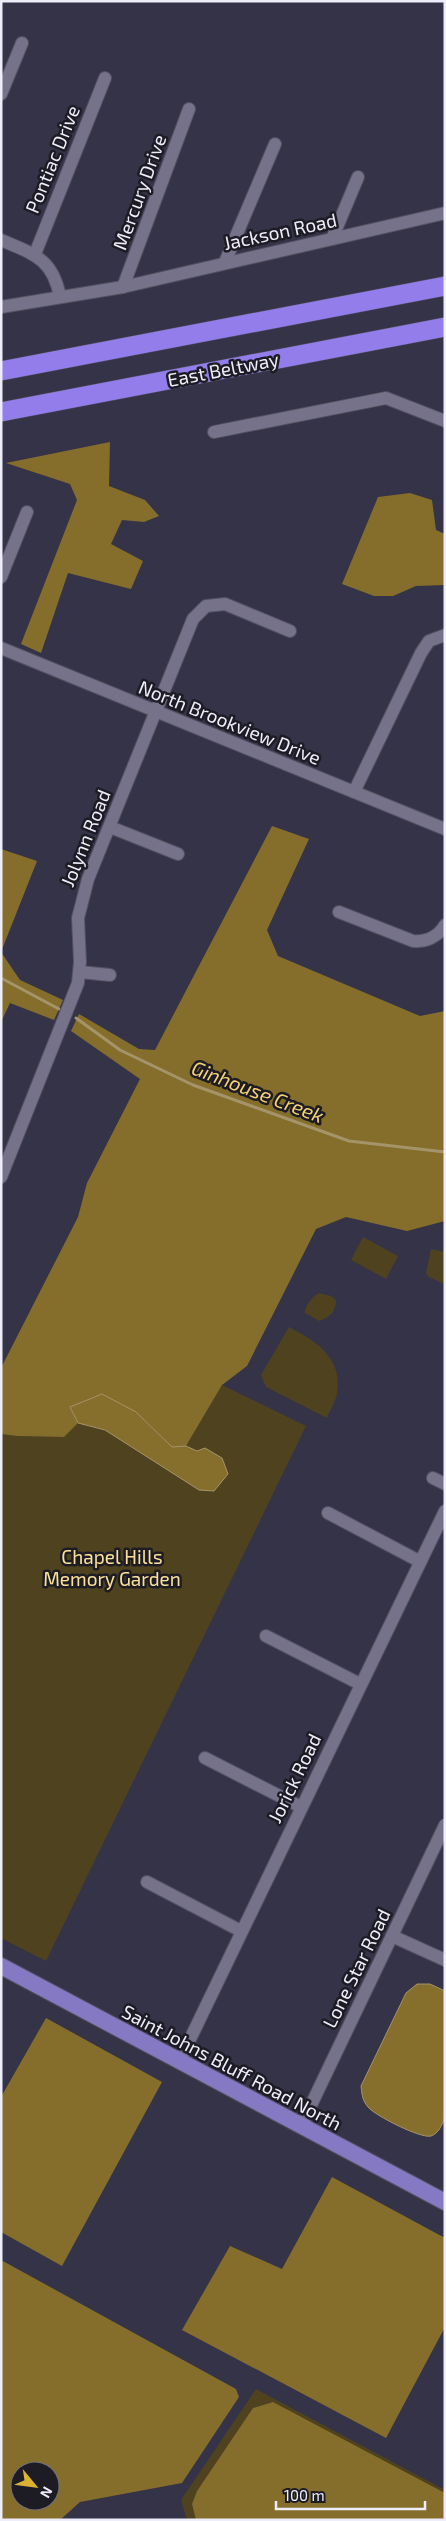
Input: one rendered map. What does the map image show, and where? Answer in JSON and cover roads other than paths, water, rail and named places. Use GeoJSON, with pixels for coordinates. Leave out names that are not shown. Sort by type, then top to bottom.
{"type":"FeatureCollection","features":[{"type":"Feature","properties":{"kind":"highway"},"geometry":{"type":"LineString","coordinates":[[1,371],[445,286]]}},
{"type":"Feature","properties":{"kind":"highway","name":"East Beltway"},"geometry":{"type":"LineString","coordinates":[[1,412],[445,327]]}},
{"type":"Feature","properties":{"kind":"main road","name":"Saint Johns Bluff Road North"},"geometry":{"type":"LineString","coordinates":[[1,1966],[445,2202]]}},
{"type":"Feature","properties":{"kind":"street"},"geometry":{"type":"LineString","coordinates":[[1,94],[22,43]]}},
{"type":"Feature","properties":{"kind":"street","name":"Pontiac Drive"},"geometry":{"type":"LineString","coordinates":[[35,254],[105,78]]}},
{"type":"Feature","properties":{"kind":"street","name":"Mercury Drive"},"geometry":{"type":"LineString","coordinates":[[123,287],[189,110]]}},
{"type":"Feature","properties":{"kind":"street"},"geometry":{"type":"LineString","coordinates":[[226,262],[275,144]]}},
{"type":"Feature","properties":{"kind":"street"},"geometry":{"type":"LineString","coordinates":[[332,239],[358,177]]}},
{"type":"Feature","properties":{"kind":"street","name":"Jackson Road"},"geometry":{"type":"LineString","coordinates":[[1,307],[123,287],[445,213]]}},
{"type":"Feature","properties":{"kind":"street"},"geometry":{"type":"LineString","coordinates":[[1,240],[35,254],[45,262],[57,279],[60,297]]}},
{"type":"Feature","properties":{"kind":"street"},"geometry":{"type":"LineString","coordinates":[[214,432],[386,398],[445,421]]}},
{"type":"Feature","properties":{"kind":"street"},"geometry":{"type":"LineString","coordinates":[[1,577],[27,512]]}},
{"type":"Feature","properties":{"kind":"street","name":"Jolynn Road"},"geometry":{"type":"LineString","coordinates":[[1,1177],[72,1003],[80,972],[77,932],[79,905],[194,619],[206,606],[225,604],[290,630]]}},
{"type":"Feature","properties":{"kind":"street"},"geometry":{"type":"LineString","coordinates":[[354,792],[429,641],[445,635]]}},
{"type":"Feature","properties":{"kind":"street","name":"North Brookview Drive"},"geometry":{"type":"LineString","coordinates":[[1,648],[156,713],[445,829]]}},
{"type":"Feature","properties":{"kind":"street"},"geometry":{"type":"LineString","coordinates":[[110,827],[178,854]]}},
{"type":"Feature","properties":{"kind":"street"},"geometry":{"type":"LineString","coordinates":[[339,912],[412,941],[423,942],[435,936],[445,925]]}},
{"type":"Feature","properties":{"kind":"street"},"geometry":{"type":"LineString","coordinates":[[80,972],[110,975]]}},
{"type":"Feature","properties":{"kind":"street"},"geometry":{"type":"LineString","coordinates":[[433,1478],[445,1484]]}},
{"type":"Feature","properties":{"kind":"street","name":"Jorick Road"},"geometry":{"type":"LineString","coordinates":[[179,2062],[419,1561],[445,1511]]}},
{"type":"Feature","properties":{"kind":"street"},"geometry":{"type":"LineString","coordinates":[[328,1513],[419,1561]]}},
{"type":"Feature","properties":{"kind":"street"},"geometry":{"type":"LineString","coordinates":[[266,1636],[360,1684]]}},
{"type":"Feature","properties":{"kind":"street"},"geometry":{"type":"LineString","coordinates":[[206,1758],[301,1807]]}},
{"type":"Feature","properties":{"kind":"street","name":"Lone Star Road"},"geometry":{"type":"LineString","coordinates":[[301,2126],[444,1827]]}},
{"type":"Feature","properties":{"kind":"street"},"geometry":{"type":"LineString","coordinates":[[147,1882],[241,1931]]}},
{"type":"Feature","properties":{"kind":"street"},"geometry":{"type":"LineString","coordinates":[[392,1936],[445,1960]]}},
{"type":"Feature","properties":{"kind":"waterway","name":"Ginhouse Creek"},"geometry":{"type":"LineString","coordinates":[[1,978],[59,1009]]}},
{"type":"Feature","properties":{"kind":"waterway","name":"Ginhouse Creek"},"geometry":{"type":"LineString","coordinates":[[76,1018],[120,1050],[193,1085],[349,1141],[445,1152]]}},
{"type":"Feature","properties":{"kind":"park label","name":"Chapel Hills Memory Garden"},"geometry":{"type":"Point","coordinates":[112,1567]}}]}
